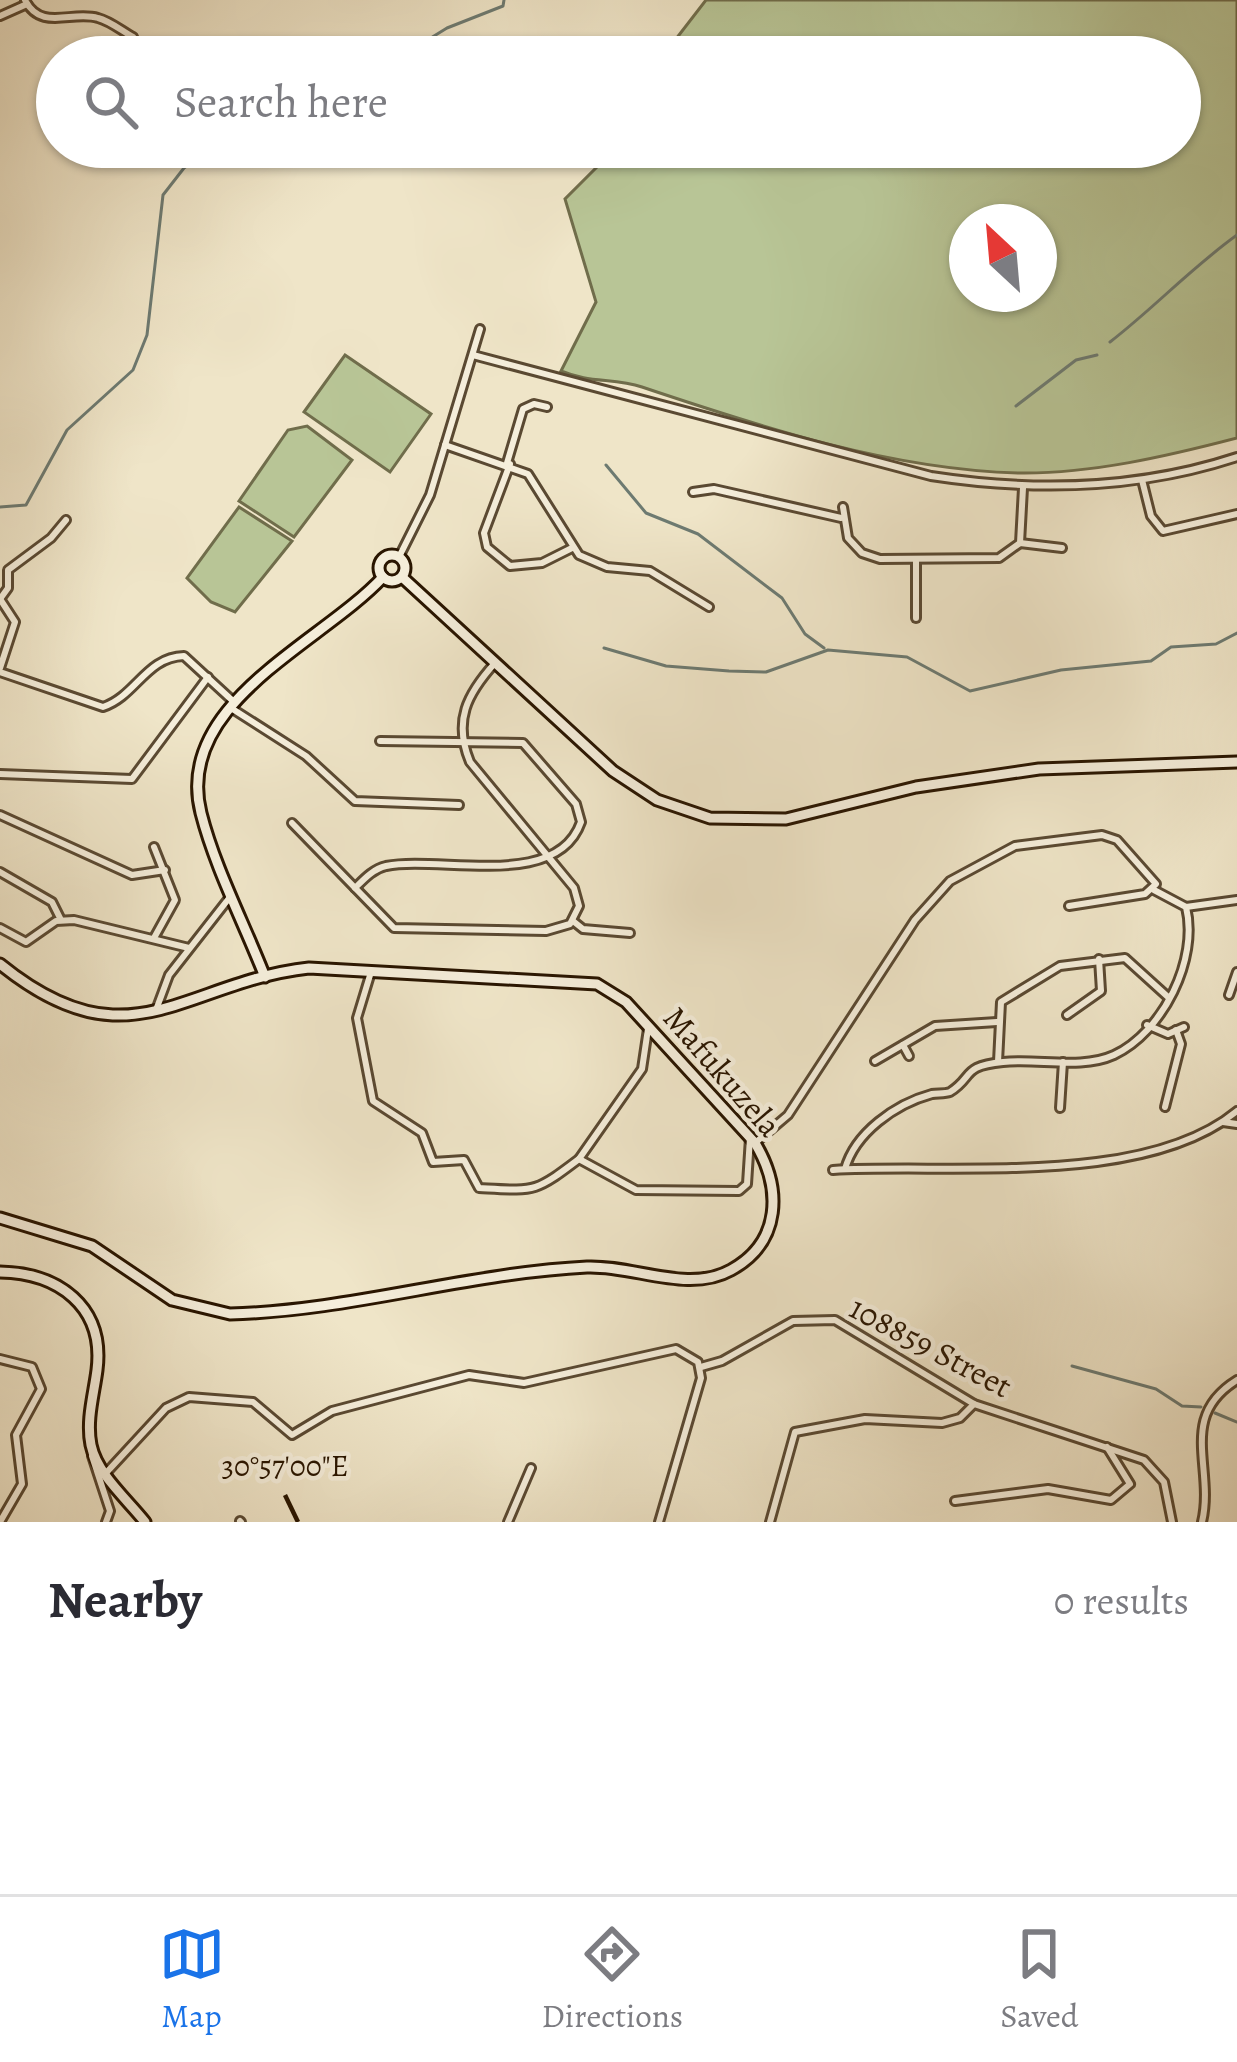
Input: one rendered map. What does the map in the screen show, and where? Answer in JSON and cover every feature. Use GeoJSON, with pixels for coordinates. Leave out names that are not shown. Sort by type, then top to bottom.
{"type":"FeatureCollection","features":[{"type":"Feature","properties":{"kind":"street"},"geometry":{"type":"LineString","coordinates":[[0,16],[26,2],[48,18],[99,18],[131,36]]}},
{"type":"Feature","properties":{"kind":"street"},"geometry":{"type":"LineString","coordinates":[[383,577],[382,560],[399,557],[416,531],[480,329]]}},
{"type":"Feature","properties":{"kind":"street"},"geometry":{"type":"LineString","coordinates":[[473,355],[932,476],[1023,488],[1142,478],[1237,457]]}},
{"type":"Feature","properties":{"kind":"street"},"geometry":{"type":"LineString","coordinates":[[547,407],[534,404],[523,409],[484,533],[487,547],[511,566],[542,563],[572,548]]}},
{"type":"Feature","properties":{"kind":"street"},"geometry":{"type":"LineString","coordinates":[[445,446],[508,464],[532,479],[572,548],[607,567],[650,571],[709,607]]}},
{"type":"Feature","properties":{"kind":"street"},"geometry":{"type":"LineString","coordinates":[[1142,478],[1154,523],[1163,532],[1237,514]]}},
{"type":"Feature","properties":{"kind":"street"},"geometry":{"type":"LineString","coordinates":[[843,507],[841,518],[848,538],[862,553],[916,560],[1004,557],[1020,543],[1023,488]]}},
{"type":"Feature","properties":{"kind":"street"},"geometry":{"type":"LineString","coordinates":[[693,492],[714,489],[841,518]]}},
{"type":"Feature","properties":{"kind":"street"},"geometry":{"type":"LineString","coordinates":[[66,520],[8,570],[8,588],[0,599],[13,615],[15,629],[0,670],[96,707],[121,699],[149,669],[178,655],[190,658],[233,705],[306,755],[355,801],[459,805]]}},
{"type":"Feature","properties":{"kind":"street"},"geometry":{"type":"LineString","coordinates":[[1020,543],[1062,548]]}},
{"type":"Feature","properties":{"kind":"street"},"geometry":{"type":"LineString","coordinates":[[399,557],[406,568],[402,577]]}},
{"type":"Feature","properties":{"kind":"street"},"geometry":{"type":"LineString","coordinates":[[916,560],[916,618]]}},
{"type":"Feature","properties":{"kind":"street"},"geometry":{"type":"LineString","coordinates":[[265,976],[198,791],[204,748],[233,705],[383,577],[402,577],[631,784],[680,809],[730,820],[786,819],[936,783],[1018,772],[1237,762]]}},
{"type":"Feature","properties":{"kind":"street"},"geometry":{"type":"LineString","coordinates":[[495,663],[463,709],[461,740],[470,762],[576,893],[573,921]]}},
{"type":"Feature","properties":{"kind":"street"},"geometry":{"type":"LineString","coordinates":[[0,774],[132,779],[208,677]]}},
{"type":"Feature","properties":{"kind":"street"},"geometry":{"type":"LineString","coordinates":[[354,889],[388,866],[532,864],[578,831],[581,816],[524,743],[380,741]]}},
{"type":"Feature","properties":{"kind":"street"},"geometry":{"type":"LineString","coordinates":[[0,815],[132,875],[165,870]]}},
{"type":"Feature","properties":{"kind":"street"},"geometry":{"type":"LineString","coordinates":[[292,823],[386,922],[401,929],[546,932],[573,921]]}},
{"type":"Feature","properties":{"kind":"street"},"geometry":{"type":"LineString","coordinates":[[579,1159],[635,1190],[739,1191],[747,1184],[752,1140],[788,1115],[915,920],[950,881],[986,859],[1051,838],[1112,837],[1154,878],[1154,890]]}},
{"type":"Feature","properties":{"kind":"street"},"geometry":{"type":"LineString","coordinates":[[154,847],[174,908],[154,938]]}},
{"type":"Feature","properties":{"kind":"street"},"geometry":{"type":"LineString","coordinates":[[0,872],[52,902],[61,920]]}},
{"type":"Feature","properties":{"kind":"street"},"geometry":{"type":"LineString","coordinates":[[1069,906],[1154,890],[1186,908],[1237,900]]}},
{"type":"Feature","properties":{"kind":"street"},"geometry":{"type":"LineString","coordinates":[[155,1015],[162,986],[232,894]]}},
{"type":"Feature","properties":{"kind":"street"},"geometry":{"type":"LineString","coordinates":[[845,1169],[851,1147],[866,1130],[929,1095],[950,1092],[970,1069],[998,1062],[1114,1055],[1148,1025],[1181,978],[1192,935],[1186,908]]}},
{"type":"Feature","properties":{"kind":"street"},"geometry":{"type":"LineString","coordinates":[[0,928],[26,942],[61,920],[189,947]]}},
{"type":"Feature","properties":{"kind":"street"},"geometry":{"type":"LineString","coordinates":[[573,921],[583,929],[630,933]]}},
{"type":"Feature","properties":{"kind":"street"},"geometry":{"type":"LineString","coordinates":[[998,1062],[1001,1002],[1046,972],[1125,958],[1168,997]]}},
{"type":"Feature","properties":{"kind":"street"},"geometry":{"type":"LineString","coordinates":[[1067,1015],[1101,991],[1099,959]]}},
{"type":"Feature","properties":{"kind":"street","name":"Mafukuzela"},"geometry":{"type":"LineString","coordinates":[[0,964],[31,987],[97,1012],[155,1015],[265,976],[309,968],[456,980],[577,979],[613,992],[648,1026],[752,1140],[774,1184],[772,1218],[765,1237],[737,1267],[696,1280],[590,1267],[230,1314],[172,1300],[92,1246],[0,1217]]}},
{"type":"Feature","properties":{"kind":"street"},"geometry":{"type":"LineString","coordinates":[[371,972],[369,992],[357,1018],[374,1101],[422,1132],[433,1162],[464,1160],[479,1188],[527,1190],[551,1184],[579,1159],[642,1069],[648,1026]]}},
{"type":"Feature","properties":{"kind":"street"},"geometry":{"type":"LineString","coordinates":[[1229,995],[1237,972]]}},
{"type":"Feature","properties":{"kind":"street"},"geometry":{"type":"LineString","coordinates":[[875,1060],[934,1026],[997,1022]]}},
{"type":"Feature","properties":{"kind":"street"},"geometry":{"type":"LineString","coordinates":[[1148,1025],[1162,1034],[1180,1028],[1181,1044],[1165,1107]]}},
{"type":"Feature","properties":{"kind":"street"},"geometry":{"type":"LineString","coordinates":[[903,1045],[909,1055]]}},
{"type":"Feature","properties":{"kind":"street"},"geometry":{"type":"LineString","coordinates":[[1060,1108],[1063,1061]]}},
{"type":"Feature","properties":{"kind":"street"},"geometry":{"type":"LineString","coordinates":[[833,1170],[1127,1159],[1162,1153],[1237,1111]]}},
{"type":"Feature","properties":{"kind":"street"},"geometry":{"type":"LineString","coordinates":[[1223,1122],[1237,1124]]}},
{"type":"Feature","properties":{"kind":"street"},"geometry":{"type":"LineString","coordinates":[[0,1272],[49,1279],[71,1293],[88,1313],[98,1345],[89,1421],[92,1452],[110,1511],[106,1522]]}},
{"type":"Feature","properties":{"kind":"street","name":"108859 Street"},"geometry":{"type":"LineString","coordinates":[[701,1367],[793,1321],[821,1317],[845,1324],[974,1404],[1106,1445],[1156,1469],[1172,1522]]}},
{"type":"Feature","properties":{"kind":"street"},"geometry":{"type":"LineString","coordinates":[[105,1473],[166,1408],[189,1397],[253,1402],[292,1435],[332,1412],[469,1375],[524,1383],[666,1349],[688,1353],[701,1367],[701,1378],[659,1522]]}},
{"type":"Feature","properties":{"kind":"street"},"geometry":{"type":"LineString","coordinates":[[0,1359],[32,1367],[41,1389],[16,1436],[22,1484],[0,1522]]}},
{"type":"Feature","properties":{"kind":"street"},"geometry":{"type":"LineString","coordinates":[[1202,1522],[1206,1489],[1200,1425],[1212,1401],[1237,1380]]}},
{"type":"Feature","properties":{"kind":"street"},"geometry":{"type":"LineString","coordinates":[[770,1522],[789,1442],[799,1430],[871,1419],[942,1423],[960,1418],[974,1404]]}},
{"type":"Feature","properties":{"kind":"street"},"geometry":{"type":"LineString","coordinates":[[955,1501],[1048,1489],[1111,1500],[1130,1484],[1108,1457],[1106,1445]]}},
{"type":"Feature","properties":{"kind":"street"},"geometry":{"type":"LineString","coordinates":[[92,1452],[145,1522]]}},
{"type":"Feature","properties":{"kind":"street"},"geometry":{"type":"LineString","coordinates":[[508,1522],[531,1468]]}},
{"type":"Feature","properties":{"kind":"green space"},"geometry":{"type":"Polygon","coordinates":[[[706,0],[1237,0],[1237,438],[1101,467],[1019,473],[875,455],[642,387],[561,371],[596,302],[565,199],[596,168],[1201,168],[1201,36],[678,36],[706,0]]]}},
{"type":"Feature","properties":{"kind":"green space"},"geometry":{"type":"Polygon","coordinates":[[[345,355],[431,414],[390,472],[304,412],[345,355]]]}},
{"type":"Feature","properties":{"kind":"green space"},"geometry":{"type":"Polygon","coordinates":[[[307,426],[352,460],[294,537],[239,501],[288,430],[307,426]]]}},
{"type":"Feature","properties":{"kind":"green space"},"geometry":{"type":"Polygon","coordinates":[[[239,507],[292,541],[235,612],[211,602],[187,578],[239,507]]]}},
{"type":"Feature","properties":{"kind":"waterway"},"geometry":{"type":"LineString","coordinates":[[434,36],[503,6],[504,0]]}},
{"type":"Feature","properties":{"kind":"waterway"},"geometry":{"type":"LineString","coordinates":[[0,507],[26,505],[67,430],[133,370],[147,335],[163,195],[184,168]]}},
{"type":"Feature","properties":{"kind":"waterway"},"geometry":{"type":"LineString","coordinates":[[1110,342],[1237,235]]}},
{"type":"Feature","properties":{"kind":"waterway"},"geometry":{"type":"LineString","coordinates":[[1016,406],[1076,360],[1097,355]]}},
{"type":"Feature","properties":{"kind":"waterway"},"geometry":{"type":"LineString","coordinates":[[606,465],[646,513],[698,534],[782,598],[805,634],[824,648]]}},
{"type":"Feature","properties":{"kind":"waterway"},"geometry":{"type":"LineString","coordinates":[[604,648],[666,666],[729,671],[766,672],[828,650],[907,657],[970,691],[1061,670],[1151,661],[1171,647],[1216,644],[1237,633]]}},
{"type":"Feature","properties":{"kind":"waterway"},"geometry":{"type":"LineString","coordinates":[[1072,1366],[1156,1389],[1182,1406],[1201,1407]]}},
{"type":"Feature","properties":{"kind":"waterway"},"geometry":{"type":"LineString","coordinates":[[1215,1413],[1237,1422]]}}]}
